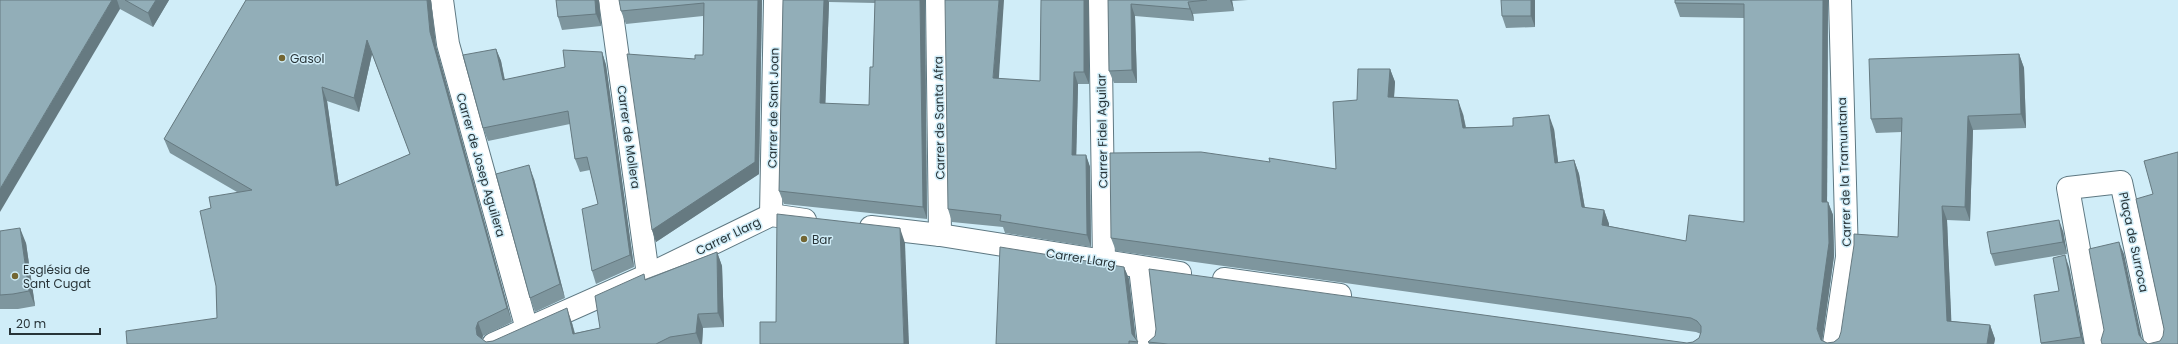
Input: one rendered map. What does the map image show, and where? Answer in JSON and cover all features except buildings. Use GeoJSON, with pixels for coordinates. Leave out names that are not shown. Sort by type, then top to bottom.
{"type":"FeatureCollection","features":[{"type":"Feature","properties":{"kind":"street","name":"Carrer de Josep Aguilera"},"geometry":{"type":"LineString","coordinates":[[442,0],[448,44],[527,329]]}},
{"type":"Feature","properties":{"kind":"street","name":"Carrer de Mollera"},"geometry":{"type":"LineString","coordinates":[[610,0],[648,275]]}},
{"type":"Feature","properties":{"kind":"street","name":"Carrer de Sant Joan"},"geometry":{"type":"LineString","coordinates":[[771,216],[775,0]]}},
{"type":"Feature","properties":{"kind":"street","name":"Carrer de Santa Afra"},"geometry":{"type":"LineString","coordinates":[[937,0],[940,235]]}},
{"type":"Feature","properties":{"kind":"street","name":"Carrer Fidel Aguilar"},"geometry":{"type":"LineString","coordinates":[[1100,0],[1104,262]]}},
{"type":"Feature","properties":{"kind":"street","name":"Carrer de la Tramuntana"},"geometry":{"type":"LineString","coordinates":[[1834,344],[1847,257],[1840,0]]}},
{"type":"Feature","properties":{"kind":"street","name":"Plaça de Surroca"},"geometry":{"type":"LineString","coordinates":[[2096,344],[2068,188],[2121,182],[2156,344]]}},
{"type":"Feature","properties":{"kind":"street","name":"Carrer Llarg"},"geometry":{"type":"LineString","coordinates":[[493,344],[648,275],[771,216],[825,222]]}},
{"type":"Feature","properties":{"kind":"street","name":"Carrer Llarg"},"geometry":{"type":"LineString","coordinates":[[848,224],[940,235],[1140,268],[1359,298]]}},
{"type":"Feature","properties":{"kind":"street"},"geometry":{"type":"LineString","coordinates":[[1140,268],[1149,344]]}},
{"type":"Feature","properties":{"kind":"place","name":"Gasol"},"geometry":{"type":"Point","coordinates":[282,58]}},
{"type":"Feature","properties":{"kind":"place","name":"Bar"},"geometry":{"type":"Point","coordinates":[804,239]}},
{"type":"Feature","properties":{"kind":"place","name":"Església de Sant Cugat"},"geometry":{"type":"Point","coordinates":[15,276]}}]}
